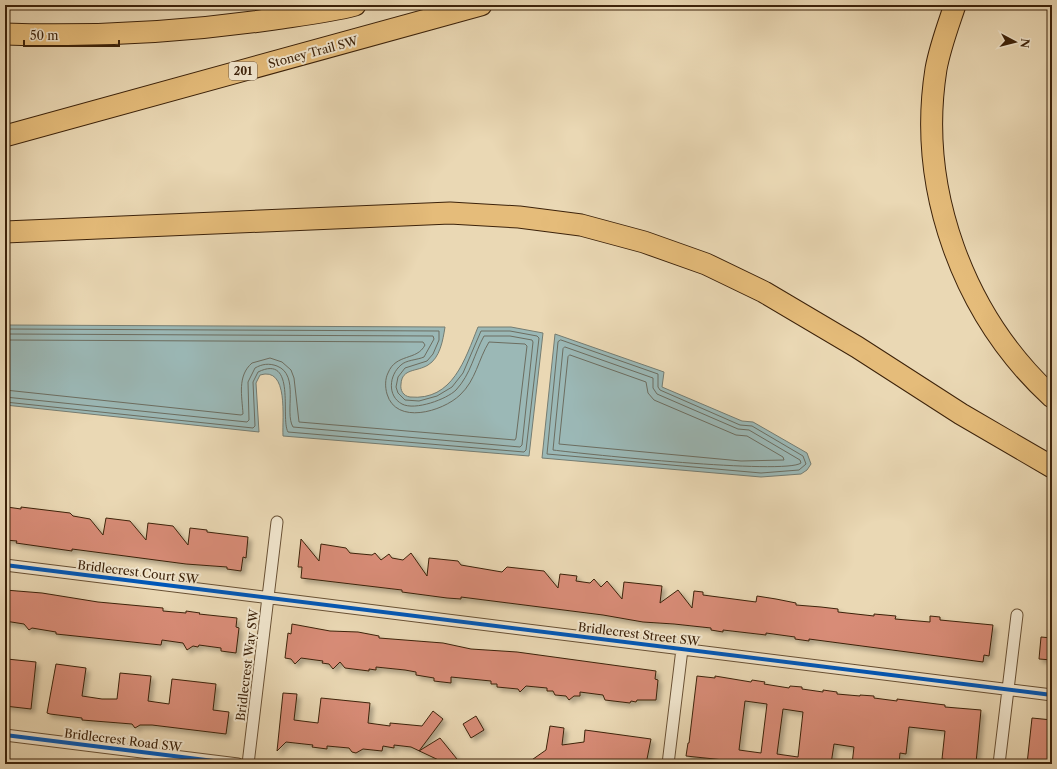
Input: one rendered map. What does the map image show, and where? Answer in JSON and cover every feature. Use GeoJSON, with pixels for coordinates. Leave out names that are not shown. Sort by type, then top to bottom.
{"type":"FeatureCollection","features":[{"type":"Feature","properties":{"kind":"highway"},"geometry":{"type":"LineString","coordinates":[[5,34],[42,35],[154,32],[244,24],[355,5]]}},
{"type":"Feature","properties":{"kind":"highway","name":"Stoney Trail SW"},"geometry":{"type":"LineString","coordinates":[[5,136],[481,5]]}},
{"type":"Feature","properties":{"kind":"highway"},"geometry":{"type":"LineString","coordinates":[[955,5],[939,53],[933,96],[931,123],[935,178],[940,206],[960,262],[987,318],[1024,368],[1052,397]]}},
{"type":"Feature","properties":{"kind":"highway"},"geometry":{"type":"LineString","coordinates":[[5,232],[450,213],[519,217],[580,225],[644,242],[706,264],[764,292],[857,347],[966,418],[1048,464]]}},
{"type":"Feature","properties":{"kind":"street","name":"Bridlecrest Way SW"},"geometry":{"type":"LineString","coordinates":[[248,764],[277,522]]}},
{"type":"Feature","properties":{"kind":"street","name":"Bridlecrest Court SW"},"geometry":{"type":"LineString","coordinates":[[5,565],[268,598]]}},
{"type":"Feature","properties":{"kind":"street","name":"Bridlecrest Street SW"},"geometry":{"type":"LineString","coordinates":[[268,598],[1052,695]]}},
{"type":"Feature","properties":{"kind":"street"},"geometry":{"type":"LineString","coordinates":[[999,764],[1017,615]]}},
{"type":"Feature","properties":{"kind":"street"},"geometry":{"type":"LineString","coordinates":[[668,764],[682,649]]}},
{"type":"Feature","properties":{"kind":"street","name":"Bridlecrest Road SW"},"geometry":{"type":"LineString","coordinates":[[5,735],[238,764]]}},
{"type":"Feature","properties":{"kind":"water"},"geometry":{"type":"Polygon","coordinates":[[[5,325],[445,327],[440,348],[432,362],[424,367],[407,373],[402,379],[402,390],[404,394],[410,397],[425,396],[437,392],[447,385],[455,376],[462,364],[478,327],[511,327],[543,333],[529,456],[283,436],[283,406],[280,386],[276,378],[269,374],[260,375],[256,383],[259,432],[5,405],[5,325]]]}},
{"type":"Feature","properties":{"kind":"water"},"geometry":{"type":"Polygon","coordinates":[[[555,334],[664,372],[662,387],[742,421],[753,422],[807,453],[811,464],[807,470],[801,474],[761,477],[542,458],[555,334]]]}},
{"type":"Feature","properties":{"kind":"building"},"geometry":{"type":"Polygon","coordinates":[[[21,507],[70,513],[73,516],[90,519],[103,535],[106,518],[130,521],[146,540],[148,523],[173,526],[188,545],[190,528],[207,530],[207,532],[248,537],[246,558],[243,557],[241,571],[227,569],[227,567],[186,564],[16,543],[17,541],[5,540],[5,508],[21,509],[21,507]]]}},
{"type":"Feature","properties":{"kind":"building"},"geometry":{"type":"Polygon","coordinates":[[[301,539],[319,561],[321,544],[346,548],[350,553],[372,555],[375,553],[381,560],[389,554],[392,558],[403,560],[411,553],[427,576],[429,558],[458,561],[461,565],[502,572],[507,567],[544,571],[558,588],[560,574],[577,576],[576,581],[590,583],[594,579],[601,587],[607,581],[622,599],[624,582],[662,586],[660,603],[678,590],[692,608],[694,591],[703,592],[703,595],[756,602],[757,596],[796,603],[796,605],[838,609],[838,612],[874,616],[874,614],[896,616],[895,619],[930,622],[930,616],[940,617],[940,620],[993,625],[989,656],[984,655],[983,662],[809,639],[809,641],[795,639],[795,637],[766,633],[766,635],[723,630],[723,632],[711,630],[711,628],[643,622],[603,615],[461,597],[461,599],[447,598],[402,592],[402,590],[301,578],[302,567],[298,567],[301,539]]]}},
{"type":"Feature","properties":{"kind":"building"},"geometry":{"type":"Polygon","coordinates":[[[5,590],[42,593],[98,602],[163,608],[163,611],[186,613],[186,611],[200,613],[199,614],[237,618],[236,627],[239,628],[236,653],[221,651],[221,648],[199,645],[198,647],[193,646],[187,650],[183,643],[162,640],[161,645],[56,634],[56,632],[32,628],[29,630],[24,624],[5,621],[5,590]]]}},
{"type":"Feature","properties":{"kind":"building"},"geometry":{"type":"Polygon","coordinates":[[[292,624],[330,631],[358,632],[379,636],[379,638],[443,643],[471,649],[517,652],[656,671],[655,679],[658,680],[656,700],[637,700],[636,702],[631,701],[630,703],[605,700],[603,695],[580,692],[580,696],[574,696],[569,700],[566,696],[555,695],[553,691],[547,691],[547,688],[526,686],[520,692],[518,689],[497,687],[497,684],[491,684],[491,681],[451,677],[451,683],[434,681],[434,678],[416,675],[416,672],[376,667],[376,670],[369,669],[369,671],[345,668],[340,662],[333,669],[329,664],[322,663],[323,661],[301,658],[295,664],[291,659],[285,658],[288,633],[291,634],[292,624]]]}},
{"type":"Feature","properties":{"kind":"building"},"geometry":{"type":"Polygon","coordinates":[[[1041,637],[1052,638],[1052,660],[1039,659],[1041,637]]]}},
{"type":"Feature","properties":{"kind":"building"},"geometry":{"type":"Polygon","coordinates":[[[7,659],[36,662],[31,709],[5,706],[7,659]]]}},
{"type":"Feature","properties":{"kind":"building"},"geometry":{"type":"Polygon","coordinates":[[[56,664],[86,668],[82,696],[102,699],[117,699],[120,673],[151,676],[148,701],[169,704],[172,679],[216,684],[213,710],[229,712],[226,734],[152,725],[140,725],[135,728],[132,724],[82,720],[82,718],[47,713],[56,664]]]}},
{"type":"Feature","properties":{"kind":"building"},"geometry":{"type":"Polygon","coordinates":[[[697,676],[715,678],[715,676],[751,682],[752,680],[765,682],[764,684],[789,688],[790,686],[802,687],[802,689],[823,692],[823,690],[837,692],[837,694],[874,696],[874,698],[897,701],[897,699],[945,705],[945,707],[981,710],[976,763],[942,759],[945,731],[909,727],[906,754],[900,753],[899,764],[852,764],[854,747],[834,744],[831,764],[738,764],[724,762],[724,760],[686,756],[689,743],[697,676]],[[745,701],[739,750],[761,753],[767,704],[745,701]],[[783,709],[777,754],[798,757],[803,712],[783,709]]]}},
{"type":"Feature","properties":{"kind":"building"},"geometry":{"type":"Polygon","coordinates":[[[283,693],[297,694],[294,720],[318,723],[321,698],[370,703],[368,723],[390,726],[390,723],[422,726],[433,711],[443,719],[419,751],[411,747],[394,745],[394,748],[383,746],[382,751],[363,749],[356,753],[352,752],[349,748],[327,746],[327,749],[312,747],[313,745],[286,742],[277,751],[283,693]]]}},
{"type":"Feature","properties":{"kind":"building"},"geometry":{"type":"Polygon","coordinates":[[[476,716],[484,730],[471,738],[463,724],[476,716]]]}},
{"type":"Feature","properties":{"kind":"building"},"geometry":{"type":"Polygon","coordinates":[[[1032,718],[1052,720],[1052,764],[1027,764],[1032,718]]]}},
{"type":"Feature","properties":{"kind":"building"},"geometry":{"type":"Polygon","coordinates":[[[550,726],[564,728],[562,745],[584,742],[585,730],[651,739],[646,764],[526,764],[546,750],[550,726]]]}},
{"type":"Feature","properties":{"kind":"building"},"geometry":{"type":"Polygon","coordinates":[[[440,738],[461,764],[447,764],[419,751],[440,738]]]}},
{"type":"Feature","properties":{"kind":"cycle path"},"geometry":{"type":"LineString","coordinates":[[5,565],[1052,695]]}},
{"type":"Feature","properties":{"kind":"cycle path"},"geometry":{"type":"LineString","coordinates":[[5,735],[238,764]]}}]}
